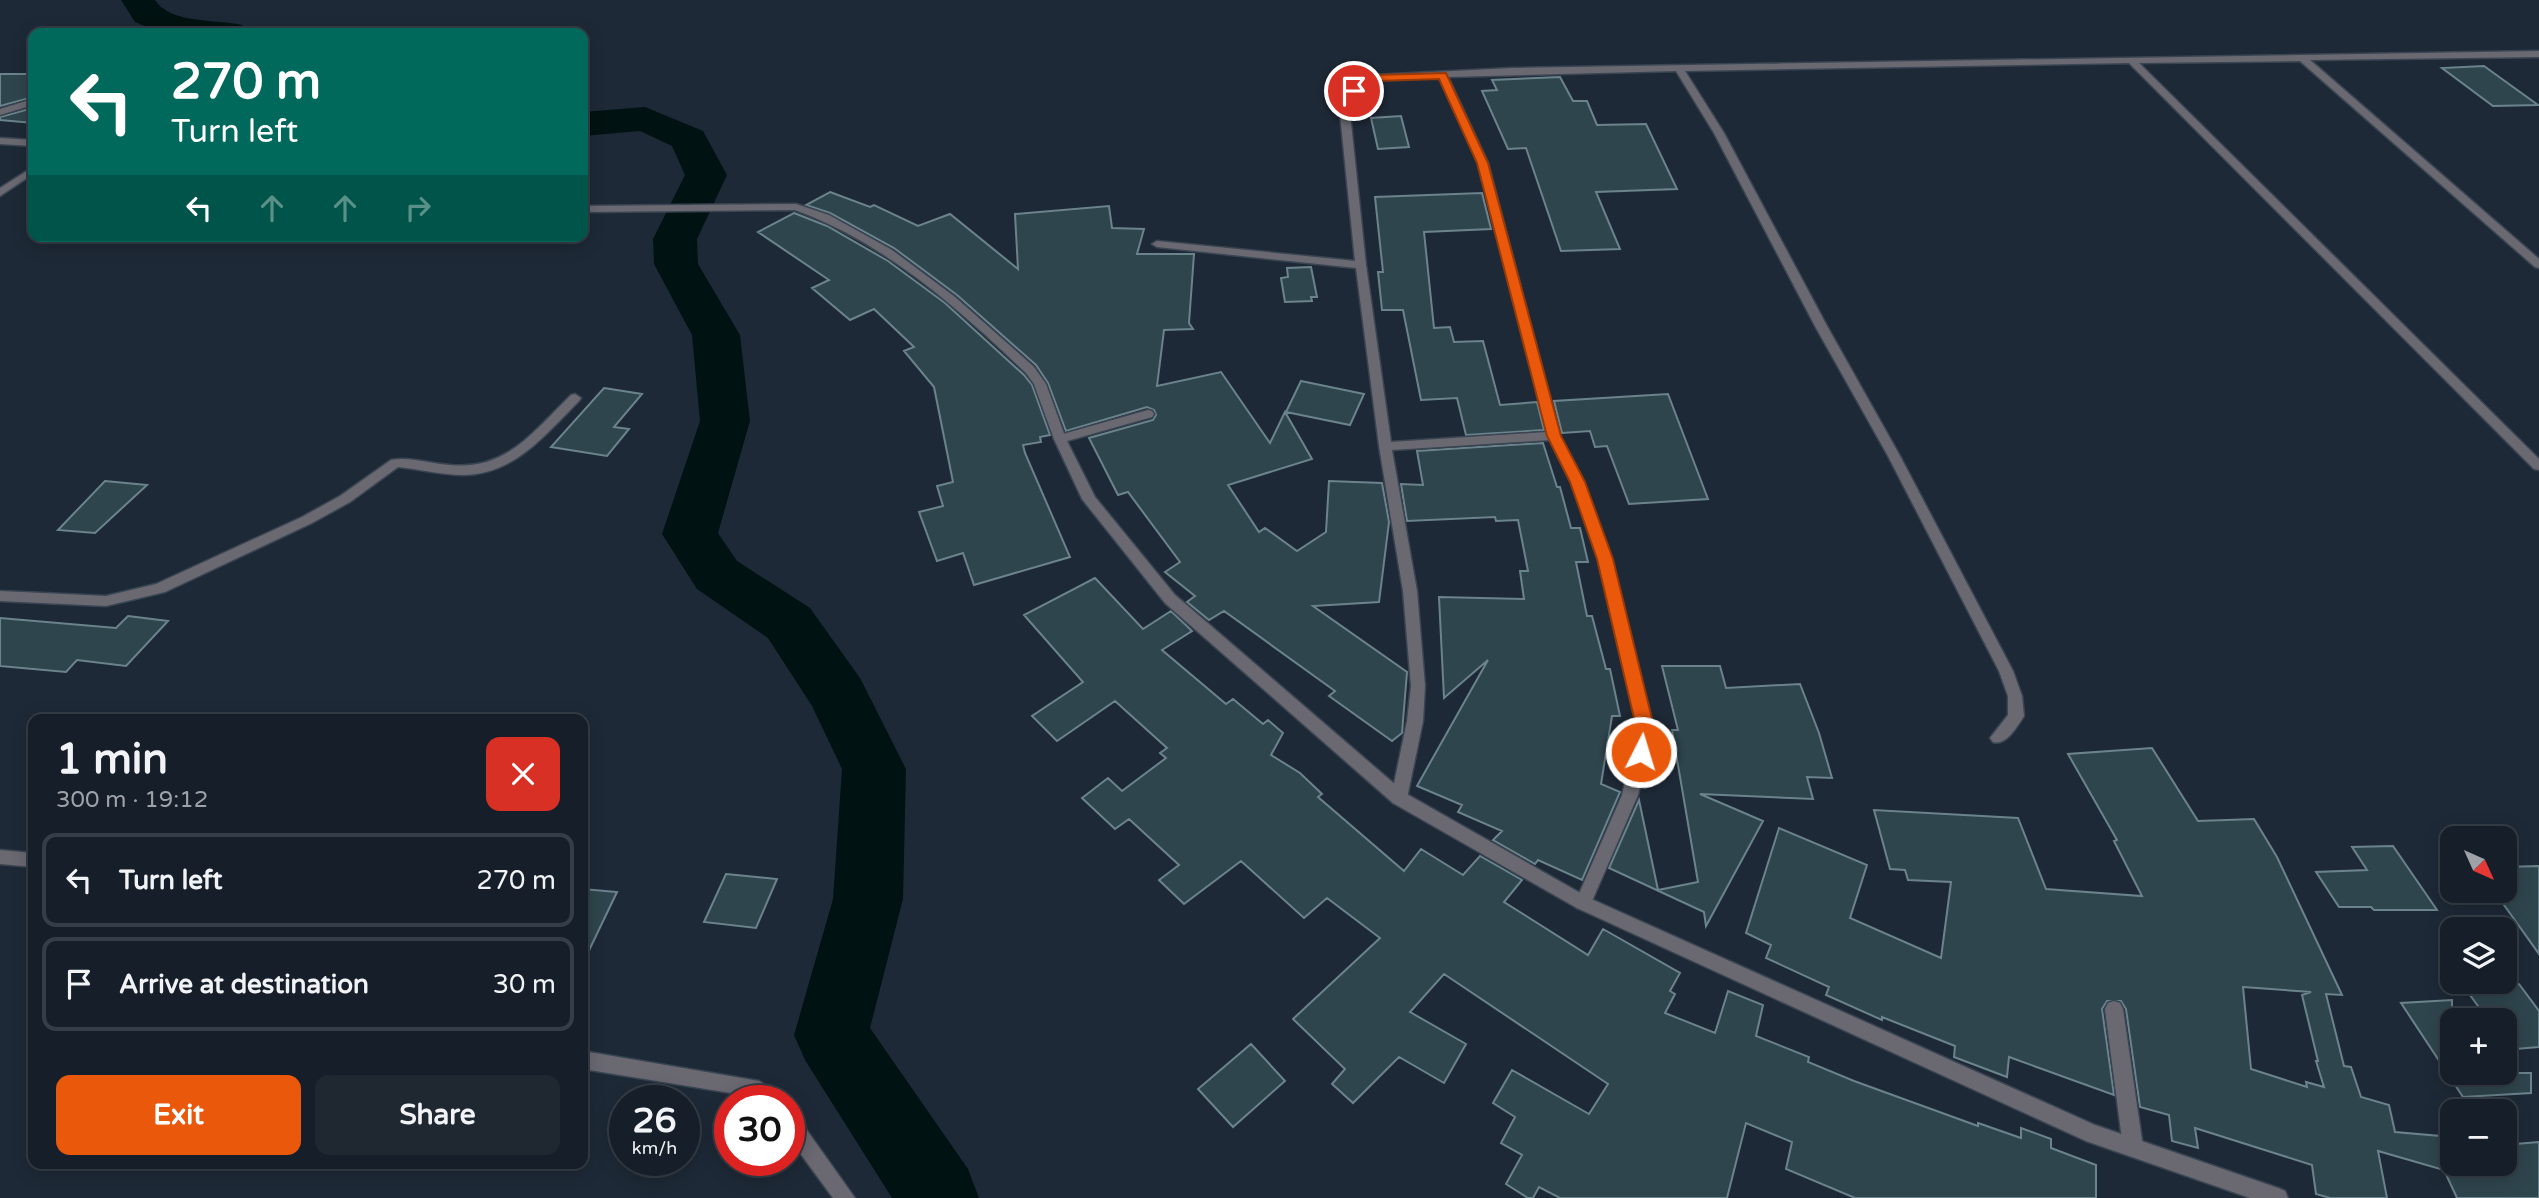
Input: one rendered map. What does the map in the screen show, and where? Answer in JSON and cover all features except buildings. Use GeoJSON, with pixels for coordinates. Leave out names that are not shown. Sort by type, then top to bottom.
{"type":"FeatureCollection","features":[{"type":"Feature","properties":{"kind":"street"},"geometry":{"type":"LineString","coordinates":[[1399,798],[1415,721],[1419,686],[1410,591],[1385,446],[1361,265],[1344,104],[1354,91],[1374,78],[1443,75],[2539,54]]}},
{"type":"Feature","properties":{"kind":"street"},"geometry":{"type":"LineString","coordinates":[[2301,57],[2539,265]]}},
{"type":"Feature","properties":{"kind":"street"},"geometry":{"type":"LineString","coordinates":[[2132,61],[2539,466]]}},
{"type":"Feature","properties":{"kind":"street"},"geometry":{"type":"LineString","coordinates":[[1679,69],[1719,133],[1821,326],[1894,456],[2006,671],[2015,696],[2016,716],[1998,738]]}},
{"type":"Feature","properties":{"kind":"street"},"geometry":{"type":"LineString","coordinates":[[1443,75],[1483,163],[1554,436],[1577,482],[1605,559],[1646,731],[1630,795],[1583,903]]}},
{"type":"Feature","properties":{"kind":"street"},"geometry":{"type":"LineString","coordinates":[[0,112],[28,104]]}},
{"type":"Feature","properties":{"kind":"street"},"geometry":{"type":"LineString","coordinates":[[0,141],[28,143]]}},
{"type":"Feature","properties":{"kind":"street"},"geometry":{"type":"LineString","coordinates":[[0,193],[28,173]]}},
{"type":"Feature","properties":{"kind":"street"},"geometry":{"type":"LineString","coordinates":[[588,209],[759,206],[796,207],[817,213],[922,275],[1030,370],[1040,384],[1060,439],[1101,518],[1170,599],[1399,798],[1583,903],[2093,1134],[2278,1198]]}},
{"type":"Feature","properties":{"kind":"street"},"geometry":{"type":"LineString","coordinates":[[1157,244],[1361,265]]}},
{"type":"Feature","properties":{"kind":"street"},"geometry":{"type":"LineString","coordinates":[[0,596],[106,601],[160,588],[307,520],[345,499],[395,463],[476,470],[493,466],[512,457],[575,398]]}},
{"type":"Feature","properties":{"kind":"street"},"geometry":{"type":"LineString","coordinates":[[1060,439],[1149,414]]}},
{"type":"Feature","properties":{"kind":"street"},"geometry":{"type":"LineString","coordinates":[[1385,446],[1554,436]]}},
{"type":"Feature","properties":{"kind":"street"},"geometry":{"type":"LineString","coordinates":[[0,857],[28,860]]}},
{"type":"Feature","properties":{"kind":"street"},"geometry":{"type":"LineString","coordinates":[[2114,1009],[2133,1147]]}},
{"type":"Feature","properties":{"kind":"street"},"geometry":{"type":"LineString","coordinates":[[588,1061],[737,1085]]}},
{"type":"Feature","properties":{"kind":"street"},"geometry":{"type":"LineString","coordinates":[[805,1144],[845,1198]]}},
{"type":"Feature","properties":{"kind":"waterway"},"geometry":{"type":"LineString","coordinates":[[138,0],[147,15],[174,26],[190,28]]}},
{"type":"Feature","properties":{"kind":"waterway"},"geometry":{"type":"LineString","coordinates":[[588,124],[645,119],[689,139],[706,175],[675,239],[676,264],[716,335],[725,421],[690,534],[717,575],[789,623],[838,695],[874,769],[868,899],[831,1035],[939,1198]]}},
{"type":"Feature","properties":{"kind":"route"},"geometry":{"type":"LineString","coordinates":[[1354,91],[1374,78],[1443,75],[1458,114],[1483,163],[1554,436],[1577,482],[1605,559],[1646,731],[1641,752]]}}]}
